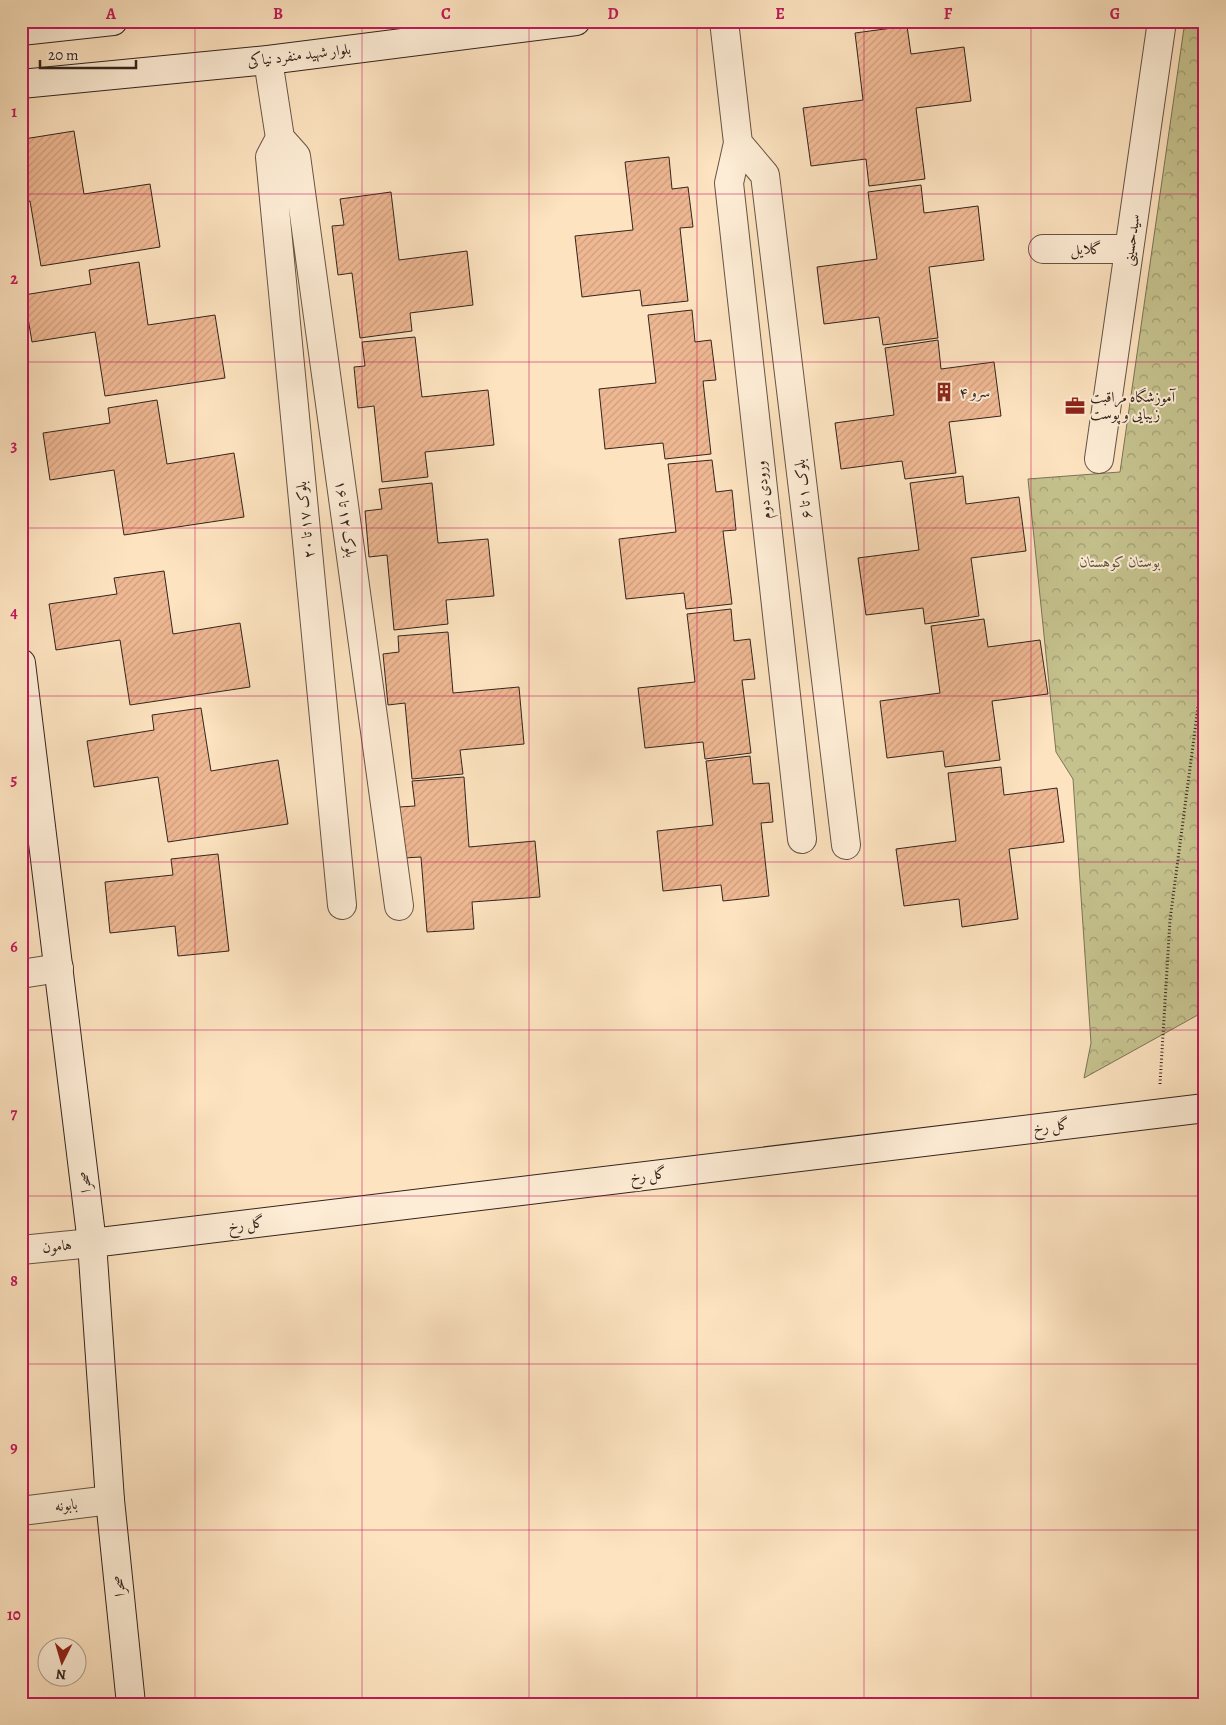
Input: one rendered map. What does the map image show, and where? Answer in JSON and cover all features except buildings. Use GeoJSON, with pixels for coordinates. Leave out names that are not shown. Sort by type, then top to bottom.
{"type":"FeatureCollection","features":[{"type":"Feature","properties":{"kind":"street"},"geometry":{"type":"LineString","coordinates":[[21,31],[114,21]]}},
{"type":"Feature","properties":{"kind":"street","name":"بلوار شهید منفرد نیاکی"},"geometry":{"type":"LineString","coordinates":[[21,84],[268,60],[576,21]]}},
{"type":"Feature","properties":{"kind":"street"},"geometry":{"type":"LineString","coordinates":[[724,21],[738,143]]}},
{"type":"Feature","properties":{"kind":"street","name":"سیدحسینی"},"geometry":{"type":"LineString","coordinates":[[1099,459],[1162,21]]}},
{"type":"Feature","properties":{"kind":"street"},"geometry":{"type":"LineString","coordinates":[[268,60],[280,138]]}},
{"type":"Feature","properties":{"kind":"street","name":"بلوک ۱۷ تا ۲۰"},"geometry":{"type":"LineString","coordinates":[[280,138],[270,156],[342,905]]}},
{"type":"Feature","properties":{"kind":"street","name":"بلوک ۱۲ تا ۱۶"},"geometry":{"type":"LineString","coordinates":[[280,138],[296,156],[398,906]]}},
{"type":"Feature","properties":{"kind":"street","name":"ورودی دوم"},"geometry":{"type":"LineString","coordinates":[[738,143],[729,183],[802,839]]}},
{"type":"Feature","properties":{"kind":"street","name":"بلوک ۱ تا ۶"},"geometry":{"type":"LineString","coordinates":[[738,143],[765,175],[846,845]]}},
{"type":"Feature","properties":{"kind":"street","name":"گلایل"},"geometry":{"type":"LineString","coordinates":[[1043,249],[1129,249]]}},
{"type":"Feature","properties":{"kind":"street","name":"صحرا"},"geometry":{"type":"LineString","coordinates":[[21,663],[25,729],[59,968],[92,1243],[110,1500],[131,1704]]}},
{"type":"Feature","properties":{"kind":"street"},"geometry":{"type":"LineString","coordinates":[[21,974],[59,968]]}},
{"type":"Feature","properties":{"kind":"street","name":"گل رخ"},"geometry":{"type":"LineString","coordinates":[[92,1243],[1205,1108]]}},
{"type":"Feature","properties":{"kind":"street","name":"هامون"},"geometry":{"type":"LineString","coordinates":[[21,1250],[92,1243]]}},
{"type":"Feature","properties":{"kind":"street","name":"بابونه"},"geometry":{"type":"LineString","coordinates":[[21,1511],[110,1500]]}},
{"type":"Feature","properties":{"kind":"path"},"geometry":{"type":"LineString","coordinates":[[1158,1113],[1170,920],[1205,654]]}},
{"type":"Feature","properties":{"kind":"green space","name":"بوستان کوهستان"},"geometry":{"type":"Polygon","coordinates":[[[1185,21],[1205,21],[1205,1011],[1084,1078],[1091,1043],[1073,779],[1056,752],[1028,479],[1120,472],[1185,21]]]}},
{"type":"Feature","properties":{"kind":"place","name":"سرو ۴"},"geometry":{"type":"Point","coordinates":[944,392]}},
{"type":"Feature","properties":{"kind":"place","name":"آموزشگاه مراقبت زیبایی و پوست"},"geometry":{"type":"Point","coordinates":[1075,406]}}]}
